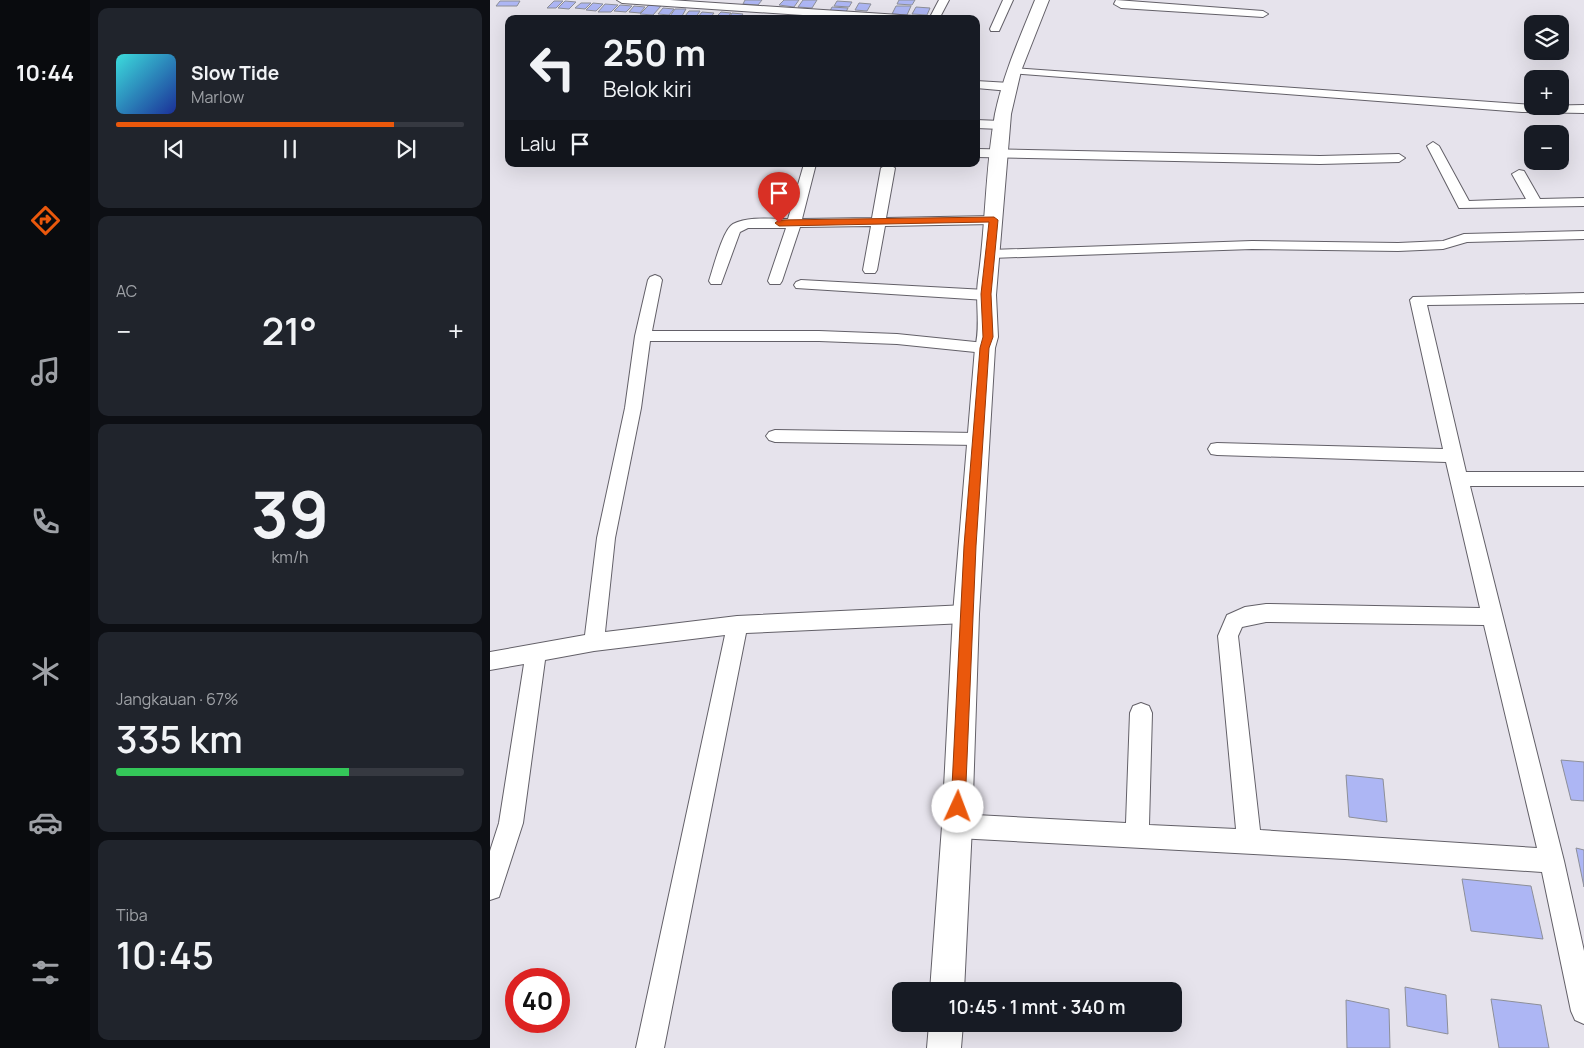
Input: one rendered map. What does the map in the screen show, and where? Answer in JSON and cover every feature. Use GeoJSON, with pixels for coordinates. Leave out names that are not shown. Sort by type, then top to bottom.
{"type":"FeatureCollection","features":[{"type":"Feature","properties":{"kind":"street"},"geometry":{"type":"LineString","coordinates":[[622,0],[767,4],[820,13],[880,12],[895,15]]}},
{"type":"Feature","properties":{"kind":"street"},"geometry":{"type":"LineString","coordinates":[[820,13],[829,0]]}},
{"type":"Feature","properties":{"kind":"street"},"geometry":{"type":"LineString","coordinates":[[936,15],[944,0]]}},
{"type":"Feature","properties":{"kind":"street"},"geometry":{"type":"LineString","coordinates":[[995,29],[1008,0]]}},
{"type":"Feature","properties":{"kind":"street"},"geometry":{"type":"LineString","coordinates":[[948,982],[966,614],[967,439],[988,337],[986,294],[1000,253],[994,220],[993,153],[987,124],[1011,79],[1042,0]]}},
{"type":"Feature","properties":{"kind":"street"},"geometry":{"type":"LineString","coordinates":[[1121,0],[1119,4],[1121,5],[1263,14]]}},
{"type":"Feature","properties":{"kind":"street"},"geometry":{"type":"LineString","coordinates":[[980,83],[1011,79],[1522,108],[1584,109]]}},
{"type":"Feature","properties":{"kind":"street"},"geometry":{"type":"LineString","coordinates":[[1433,146],[1464,205],[1584,202]]}},
{"type":"Feature","properties":{"kind":"street"},"geometry":{"type":"LineString","coordinates":[[993,153],[1320,160],[1399,158]]}},
{"type":"Feature","properties":{"kind":"street"},"geometry":{"type":"LineString","coordinates":[[775,281],[794,223],[809,167]]}},
{"type":"Feature","properties":{"kind":"street"},"geometry":{"type":"LineString","coordinates":[[870,270],[888,168]]}},
{"type":"Feature","properties":{"kind":"street"},"geometry":{"type":"LineString","coordinates":[[1519,174],[1535,203]]}},
{"type":"Feature","properties":{"kind":"street"},"geometry":{"type":"LineString","coordinates":[[716,281],[733,231],[737,227],[748,224],[994,220]]}},
{"type":"Feature","properties":{"kind":"street"},"geometry":{"type":"LineString","coordinates":[[1000,253],[1252,245],[1398,247],[1443,244],[1456,242],[1464,238],[1584,236]]}},
{"type":"Feature","properties":{"kind":"street"},"geometry":{"type":"LineString","coordinates":[[594,642],[606,538],[633,408],[643,336],[656,280]]}},
{"type":"Feature","properties":{"kind":"street"},"geometry":{"type":"LineString","coordinates":[[802,285],[986,294]]}},
{"type":"Feature","properties":{"kind":"street"},"geometry":{"type":"LineString","coordinates":[[1584,298],[1418,300],[1453,456],[1552,861],[1584,1011]]}},
{"type":"Feature","properties":{"kind":"street"},"geometry":{"type":"LineString","coordinates":[[643,336],[819,336],[897,339],[985,348]]}},
{"type":"Feature","properties":{"kind":"street"},"geometry":{"type":"LineString","coordinates":[[775,436],[967,439]]}},
{"type":"Feature","properties":{"kind":"street"},"geometry":{"type":"LineString","coordinates":[[1217,449],[1453,456]]}},
{"type":"Feature","properties":{"kind":"street"},"geometry":{"type":"LineString","coordinates":[[1459,479],[1584,479]]}},
{"type":"Feature","properties":{"kind":"street"},"geometry":{"type":"LineString","coordinates":[[1249,842],[1228,636],[1234,621],[1245,616],[1266,613],[1493,617]]}},
{"type":"Feature","properties":{"kind":"street"},"geometry":{"type":"LineString","coordinates":[[490,661],[594,642],[737,625],[966,614]]}},
{"type":"Feature","properties":{"kind":"street"},"geometry":{"type":"LineString","coordinates":[[650,1048],[737,625]]}},
{"type":"Feature","properties":{"kind":"street"},"geometry":{"type":"LineString","coordinates":[[490,888],[511,823],[536,652]]}},
{"type":"Feature","properties":{"kind":"street"},"geometry":{"type":"LineString","coordinates":[[1137,836],[1141,714]]}},
{"type":"Feature","properties":{"kind":"street"},"geometry":{"type":"LineString","coordinates":[[957,826],[1552,861]]}},
{"type":"Feature","properties":{"kind":"street"},"geometry":{"type":"LineString","coordinates":[[944,1048],[945,1032]]}},
{"type":"Feature","properties":{"kind":"building"},"geometry":{"type":"Polygon","coordinates":[[[745,0],[762,0],[758,5],[743,4],[745,0]]]}},
{"type":"Feature","properties":{"kind":"building"},"geometry":{"type":"Polygon","coordinates":[[[784,0],[799,0],[794,7],[779,5],[784,0]]]}},
{"type":"Feature","properties":{"kind":"building"},"geometry":{"type":"Polygon","coordinates":[[[803,0],[817,0],[812,8],[798,7],[803,0]]]}},
{"type":"Feature","properties":{"kind":"building"},"geometry":{"type":"Polygon","coordinates":[[[899,0],[915,0],[912,5],[897,4],[899,0]]]}},
{"type":"Feature","properties":{"kind":"building"},"geometry":{"type":"Polygon","coordinates":[[[500,1],[520,1],[517,6],[496,6],[500,1]]]}},
{"type":"Feature","properties":{"kind":"building"},"geometry":{"type":"Polygon","coordinates":[[[554,1],[563,1],[556,8],[547,8],[554,1]]]}},
{"type":"Feature","properties":{"kind":"building"},"geometry":{"type":"Polygon","coordinates":[[[565,1],[576,2],[569,9],[558,8],[565,1]]]}},
{"type":"Feature","properties":{"kind":"building"},"geometry":{"type":"Polygon","coordinates":[[[837,1],[852,2],[849,7],[834,6],[837,1]]]}},
{"type":"Feature","properties":{"kind":"building"},"geometry":{"type":"Polygon","coordinates":[[[581,3],[591,3],[585,9],[575,8],[581,3]]]}},
{"type":"Feature","properties":{"kind":"building"},"geometry":{"type":"Polygon","coordinates":[[[593,3],[603,4],[596,11],[586,10],[593,3]]]}},
{"type":"Feature","properties":{"kind":"building"},"geometry":{"type":"Polygon","coordinates":[[[859,3],[871,4],[867,11],[855,10],[859,3]]]}},
{"type":"Feature","properties":{"kind":"building"},"geometry":{"type":"Polygon","coordinates":[[[605,4],[618,5],[611,12],[598,12],[605,4]]]}},
{"type":"Feature","properties":{"kind":"building"},"geometry":{"type":"Polygon","coordinates":[[[620,5],[632,6],[626,12],[614,11],[620,5]]]}},
{"type":"Feature","properties":{"kind":"building"},"geometry":{"type":"Polygon","coordinates":[[[649,5],[661,6],[653,15],[640,14],[649,5]]]}},
{"type":"Feature","properties":{"kind":"building"},"geometry":{"type":"Polygon","coordinates":[[[634,6],[645,7],[640,13],[629,12],[634,6]]]}},
{"type":"Feature","properties":{"kind":"building"},"geometry":{"type":"Polygon","coordinates":[[[896,6],[911,6],[907,15],[892,14],[896,6]]]}},
{"type":"Feature","properties":{"kind":"building"},"geometry":{"type":"Polygon","coordinates":[[[832,7],[848,8],[846,12],[830,11],[832,7]]]}},
{"type":"Feature","properties":{"kind":"building"},"geometry":{"type":"Polygon","coordinates":[[[916,7],[930,8],[927,15],[912,14],[916,7]]]}},
{"type":"Feature","properties":{"kind":"building"},"geometry":{"type":"Polygon","coordinates":[[[663,8],[674,9],[669,15],[658,14],[663,8]]]}},
{"type":"Feature","properties":{"kind":"building"},"geometry":{"type":"Polygon","coordinates":[[[675,9],[686,9],[683,15],[671,15],[675,9]]]}},
{"type":"Feature","properties":{"kind":"building"},"geometry":{"type":"Polygon","coordinates":[[[689,11],[700,11],[697,15],[686,15],[689,11]]]}},
{"type":"Feature","properties":{"kind":"building"},"geometry":{"type":"Polygon","coordinates":[[[702,12],[714,13],[712,15],[700,15],[702,12]]]}},
{"type":"Feature","properties":{"kind":"building"},"geometry":{"type":"Polygon","coordinates":[[[721,12],[731,13],[729,15],[718,15],[721,12]]]}},
{"type":"Feature","properties":{"kind":"building"},"geometry":{"type":"Polygon","coordinates":[[[732,13],[743,14],[742,15],[731,15],[732,13]]]}},
{"type":"Feature","properties":{"kind":"building"},"geometry":{"type":"Polygon","coordinates":[[[1561,760],[1584,762],[1584,801],[1571,800],[1561,760]]]}},
{"type":"Feature","properties":{"kind":"building"},"geometry":{"type":"Polygon","coordinates":[[[1346,775],[1383,779],[1387,822],[1349,817],[1346,775]]]}},
{"type":"Feature","properties":{"kind":"building"},"geometry":{"type":"Polygon","coordinates":[[[1576,848],[1584,850],[1584,887],[1576,848]]]}},
{"type":"Feature","properties":{"kind":"building"},"geometry":{"type":"Polygon","coordinates":[[[1462,879],[1531,886],[1543,939],[1471,931],[1462,879]]]}},
{"type":"Feature","properties":{"kind":"building"},"geometry":{"type":"Polygon","coordinates":[[[1405,987],[1446,995],[1448,1034],[1407,1026],[1405,987]]]}},
{"type":"Feature","properties":{"kind":"building"},"geometry":{"type":"Polygon","coordinates":[[[1491,999],[1541,1005],[1549,1048],[1499,1048],[1491,999]]]}},
{"type":"Feature","properties":{"kind":"building"},"geometry":{"type":"Polygon","coordinates":[[[1346,1000],[1389,1009],[1390,1048],[1347,1048],[1346,1000]]]}},
{"type":"Feature","properties":{"kind":"route"},"geometry":{"type":"LineString","coordinates":[[779,223],[994,220],[986,294],[988,337],[985,348],[977,439],[970,546],[958,807]]}}]}
